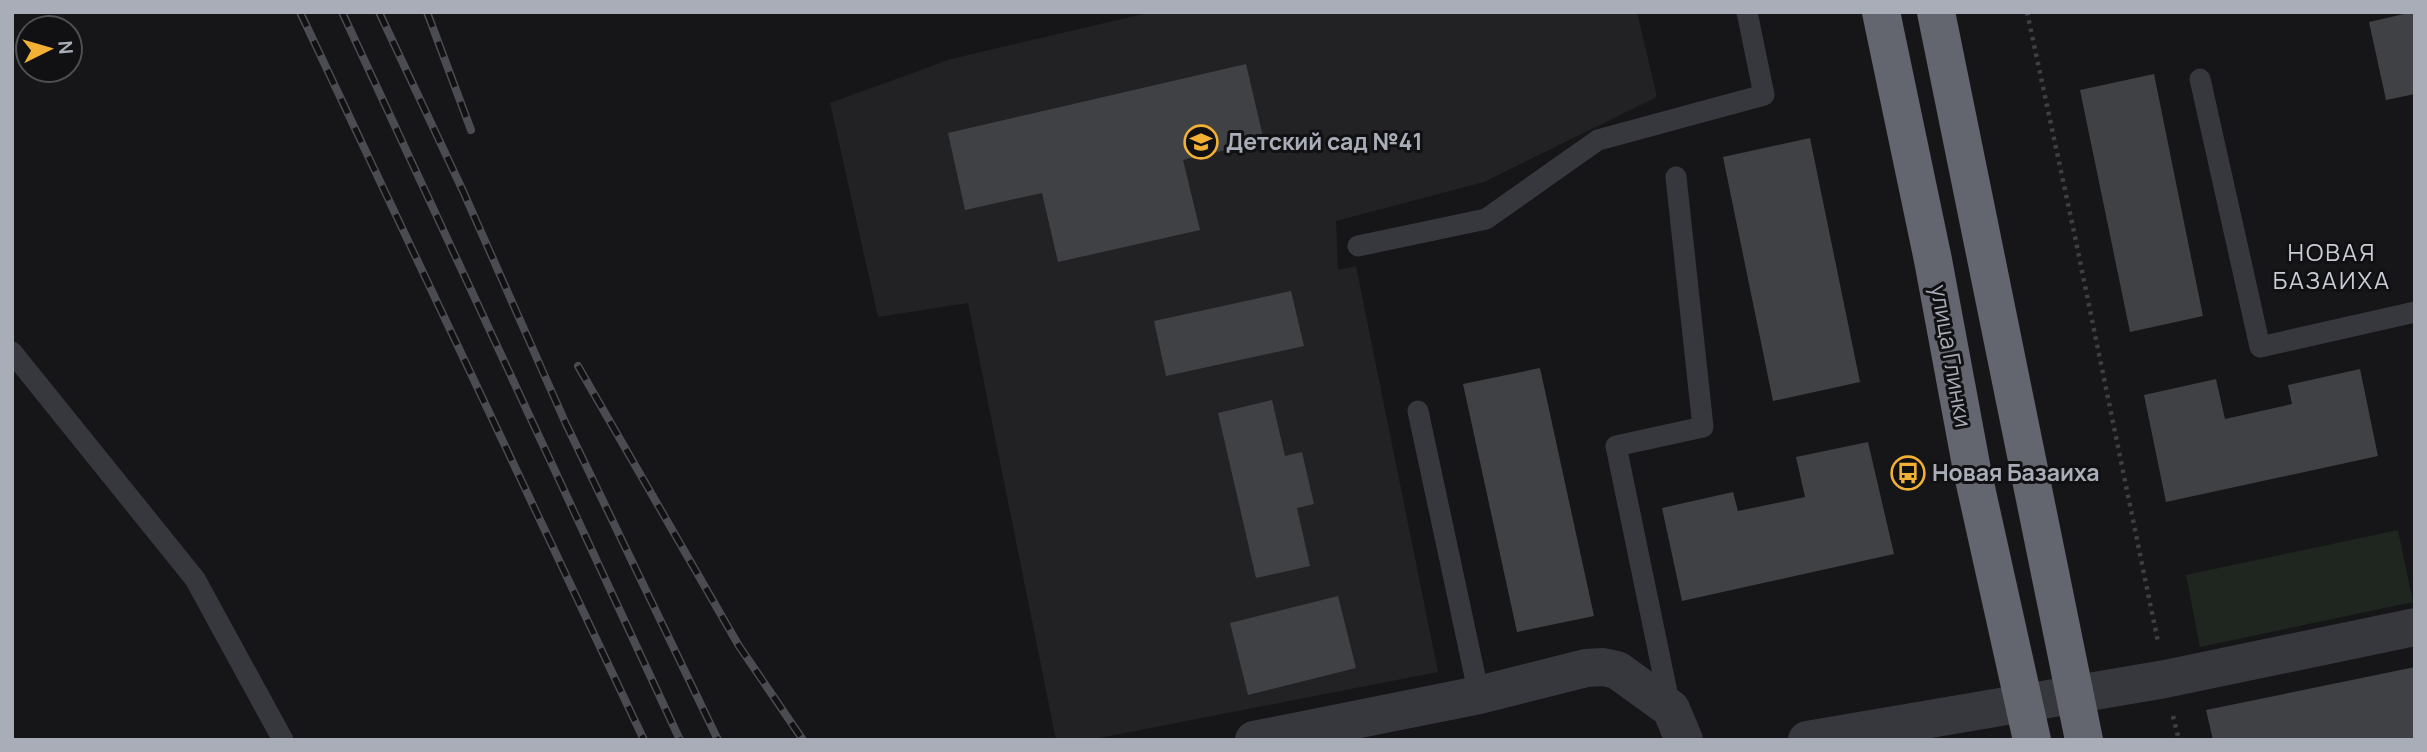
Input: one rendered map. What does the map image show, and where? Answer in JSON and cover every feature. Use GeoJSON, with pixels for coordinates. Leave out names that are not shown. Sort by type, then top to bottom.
{"type":"FeatureCollection","features":[{"type":"Feature","properties":{"kind":"highway","name":"улица Глинки"},"geometry":{"type":"LineString","coordinates":[[1881,12],[1933,260],[1972,470],[2028,722]]}},
{"type":"Feature","properties":{"kind":"highway"},"geometry":{"type":"LineString","coordinates":[[1936,12],[2084,740]]}},
{"type":"Feature","properties":{"kind":"highway"},"geometry":{"type":"LineString","coordinates":[[1912,170],[1966,160]]}},
{"type":"Feature","properties":{"kind":"street"},"geometry":{"type":"LineString","coordinates":[[1807,740],[2028,722],[2075,695],[2415,628]]}},
{"type":"Feature","properties":{"kind":"street"},"geometry":{"type":"LineString","coordinates":[[1254,740],[1479,695],[1586,668],[1603,667],[1617,670],[1677,724]]}},
{"type":"Feature","properties":{"kind":"lane"},"geometry":{"type":"LineString","coordinates":[[1358,246],[1486,219],[1598,140],[1764,95],[1747,12]]}},
{"type":"Feature","properties":{"kind":"lane"},"geometry":{"type":"LineString","coordinates":[[2200,79],[2260,347],[2415,312]]}},
{"type":"Feature","properties":{"kind":"lane"},"geometry":{"type":"LineString","coordinates":[[1676,177],[1703,427],[1616,446],[1677,724]]}},
{"type":"Feature","properties":{"kind":"lane"},"geometry":{"type":"LineString","coordinates":[[12,352],[195,579],[283,740]]}},
{"type":"Feature","properties":{"kind":"lane"},"geometry":{"type":"LineString","coordinates":[[1418,411],[1479,695]]}},
{"type":"Feature","properties":{"kind":"path"},"geometry":{"type":"LineString","coordinates":[[2027,12],[2179,740]]}},
{"type":"Feature","properties":{"kind":"shaded area"},"geometry":{"type":"Polygon","coordinates":[[[1152,12],[1637,12],[1657,97],[1484,182],[1336,221],[1338,270],[1356,266],[1438,672],[1089,740],[1056,740],[968,303],[878,317],[830,103],[951,59],[1152,12]]]}},
{"type":"Feature","properties":{"kind":"shaded area"},"geometry":{"type":"Polygon","coordinates":[[[2398,530],[2413,602],[2200,647],[2186,575],[2398,530]]]}},
{"type":"Feature","properties":{"kind":"building"},"geometry":{"type":"Polygon","coordinates":[[[2413,12],[2415,94],[2386,100],[2369,22],[2413,12]]]}},
{"type":"Feature","properties":{"kind":"building"},"geometry":{"type":"Polygon","coordinates":[[[1246,64],[1264,141],[1183,160],[1200,230],[1058,262],[1042,193],[965,210],[948,133],[1246,64]]]}},
{"type":"Feature","properties":{"kind":"building"},"geometry":{"type":"Polygon","coordinates":[[[2154,74],[2203,316],[2130,332],[2080,90],[2154,74]]]}},
{"type":"Feature","properties":{"kind":"building"},"geometry":{"type":"Polygon","coordinates":[[[1810,138],[1860,382],[1773,401],[1723,157],[1810,138]]]}},
{"type":"Feature","properties":{"kind":"building"},"geometry":{"type":"Polygon","coordinates":[[[1291,291],[1304,346],[1166,376],[1154,321],[1291,291]]]}},
{"type":"Feature","properties":{"kind":"building"},"geometry":{"type":"Polygon","coordinates":[[[1540,368],[1594,616],[1517,632],[1463,384],[1540,368]]]}},
{"type":"Feature","properties":{"kind":"building"},"geometry":{"type":"Polygon","coordinates":[[[2360,369],[2378,456],[2166,502],[2144,395],[2216,379],[2225,419],[2292,404],[2288,385],[2360,369]]]}},
{"type":"Feature","properties":{"kind":"building"},"geometry":{"type":"Polygon","coordinates":[[[1272,400],[1285,456],[1302,452],[1314,504],[1297,508],[1310,566],[1256,578],[1218,413],[1272,400]]]}},
{"type":"Feature","properties":{"kind":"building"},"geometry":{"type":"Polygon","coordinates":[[[1868,442],[1894,554],[1682,601],[1662,508],[1733,492],[1738,511],[1805,497],[1796,457],[1868,442]]]}},
{"type":"Feature","properties":{"kind":"building"},"geometry":{"type":"Polygon","coordinates":[[[1338,596],[1356,668],[1248,695],[1230,623],[1338,596]]]}},
{"type":"Feature","properties":{"kind":"building"},"geometry":{"type":"Polygon","coordinates":[[[2415,667],[2415,740],[2213,740],[2206,710],[2415,667]]]}},
{"type":"Feature","properties":{"kind":"railway"},"geometry":{"type":"LineString","coordinates":[[300,12],[644,740]]}},
{"type":"Feature","properties":{"kind":"railway"},"geometry":{"type":"LineString","coordinates":[[342,12],[680,740]]}},
{"type":"Feature","properties":{"kind":"railway"},"geometry":{"type":"LineString","coordinates":[[379,12],[463,191],[566,424],[718,740]]}},
{"type":"Feature","properties":{"kind":"railway"},"geometry":{"type":"LineString","coordinates":[[427,12],[471,130]]}},
{"type":"Feature","properties":{"kind":"railway"},"geometry":{"type":"LineString","coordinates":[[578,366],[739,646],[803,740]]}},
{"type":"Feature","properties":{"kind":"place","name":"Детский сад №41"},"geometry":{"type":"Point","coordinates":[1201,142]}},
{"type":"Feature","properties":{"kind":"place","name":"Новая Базаиха"},"geometry":{"type":"Point","coordinates":[1908,473]}},
{"type":"Feature","properties":{"kind":"district","name":"НОВАЯ БАЗАИХА"},"geometry":{"type":"Point","coordinates":[2332,267]}}]}
